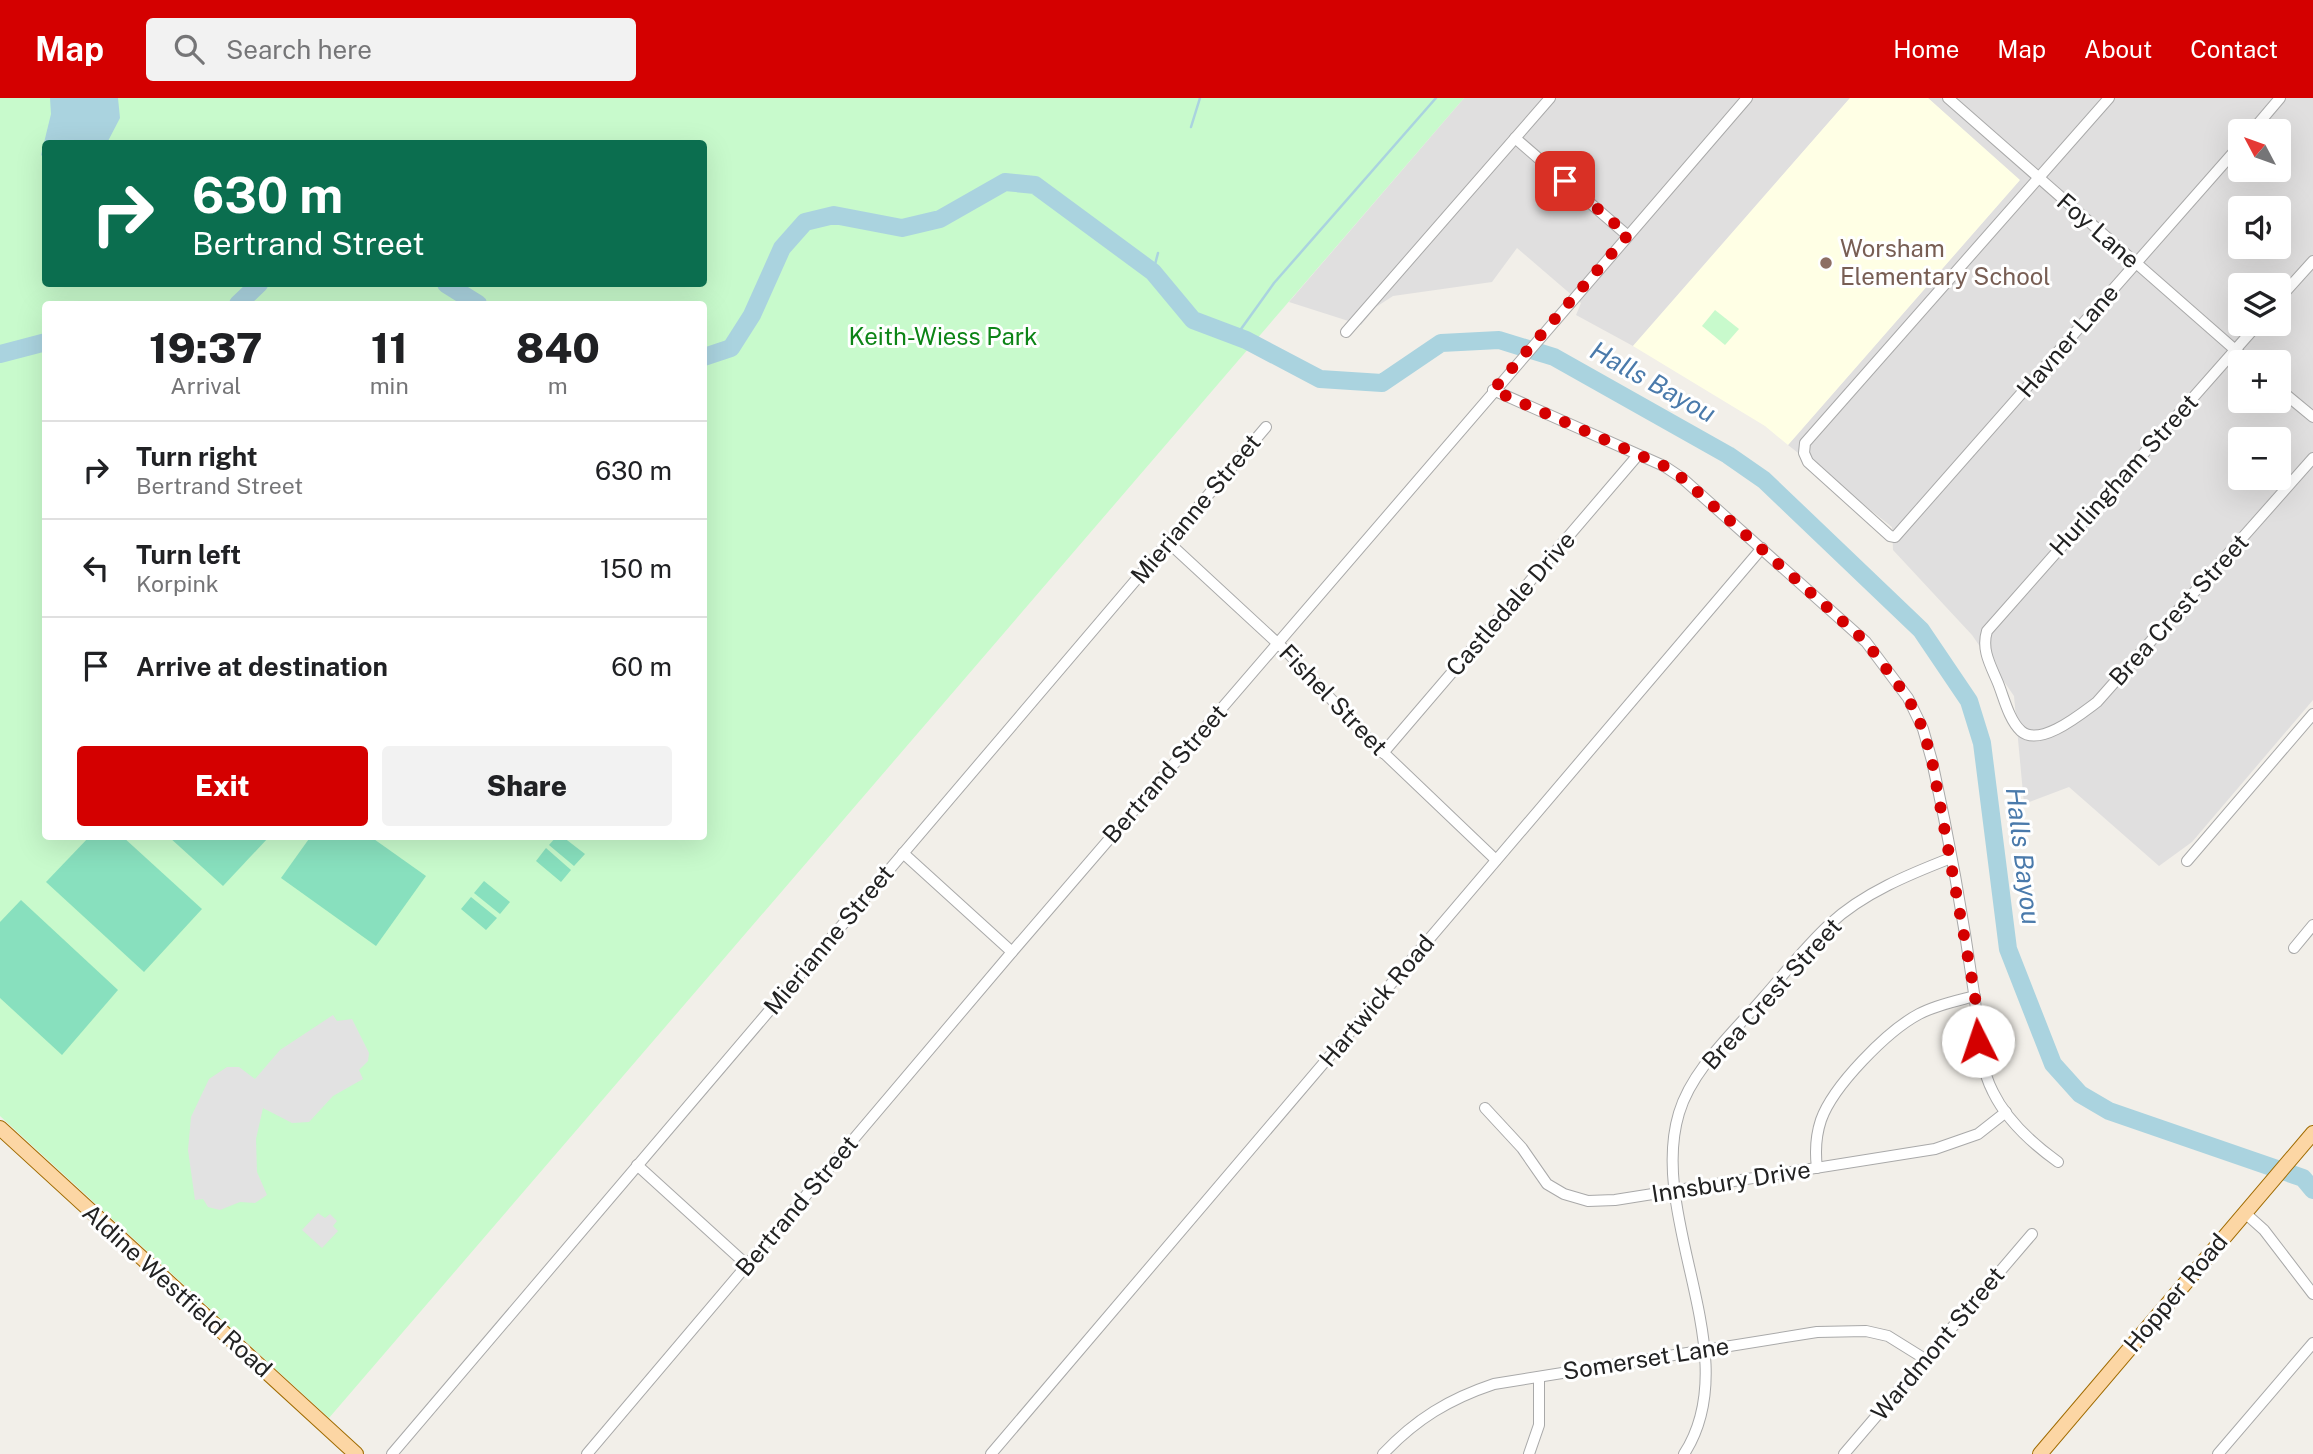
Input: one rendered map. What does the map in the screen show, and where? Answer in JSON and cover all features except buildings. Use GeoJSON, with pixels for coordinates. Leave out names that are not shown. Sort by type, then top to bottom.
{"type":"FeatureCollection","features":[{"type":"Feature","properties":{"kind":"main road","name":"Aldine Westfield Road"},"geometry":{"type":"LineString","coordinates":[[0,1128],[356,1454]]}},
{"type":"Feature","properties":{"kind":"main road","name":"Hopper Road"},"geometry":{"type":"LineString","coordinates":[[2039,1454],[2313,1133]]}},
{"type":"Feature","properties":{"kind":"street"},"geometry":{"type":"LineString","coordinates":[[1346,332],[1550,98]]}},
{"type":"Feature","properties":{"kind":"street","name":"Bertrand Street"},"geometry":{"type":"LineString","coordinates":[[587,1454],[1012,952],[1747,98]]}},
{"type":"Feature","properties":{"kind":"street","name":"Foy Lane"},"geometry":{"type":"LineString","coordinates":[[1948,98],[2235,350]]}},
{"type":"Feature","properties":{"kind":"street"},"geometry":{"type":"LineString","coordinates":[[2038,178],[2109,98]]}},
{"type":"Feature","properties":{"kind":"street"},"geometry":{"type":"LineString","coordinates":[[2262,119],[2280,98]]}},
{"type":"Feature","properties":{"kind":"street"},"geometry":{"type":"LineString","coordinates":[[1515,138],[1628,235]]}},
{"type":"Feature","properties":{"kind":"street","name":"Havner Lane"},"geometry":{"type":"LineString","coordinates":[[2038,178],[1811,436],[1805,447],[1808,462],[1883,532],[1895,537],[2228,159]]}},
{"type":"Feature","properties":{"kind":"street"},"geometry":{"type":"LineString","coordinates":[[2291,286],[2313,261]]}},
{"type":"Feature","properties":{"kind":"street","name":"Hurlingham Street"},"geometry":{"type":"LineString","coordinates":[[2235,350],[2247,336]]}},
{"type":"Feature","properties":{"kind":"street","name":"Hurlingham Street"},"geometry":{"type":"LineString","coordinates":[[2027,735],[2012,718],[1984,648],[1985,635],[2228,358]]}},
{"type":"Feature","properties":{"kind":"street"},"geometry":{"type":"LineString","coordinates":[[1497,386],[1664,466],[1682,478],[1859,635],[1908,698],[1923,729],[1932,761],[1975,996],[1984,1069],[1993,1094],[2006,1112],[2040,1149],[2058,1162]]}},
{"type":"Feature","properties":{"kind":"street"},"geometry":{"type":"LineString","coordinates":[[2291,398],[2313,417]]}},
{"type":"Feature","properties":{"kind":"street","name":"Mierianne Street"},"geometry":{"type":"LineString","coordinates":[[392,1454],[1266,427]]}},
{"type":"Feature","properties":{"kind":"street","name":"Castledale Drive"},"geometry":{"type":"LineString","coordinates":[[1383,753],[1638,455]]}},
{"type":"Feature","properties":{"kind":"street","name":"Brea Crest Street"},"geometry":{"type":"LineString","coordinates":[[2027,735],[2055,731],[2098,702],[2313,458]]}},
{"type":"Feature","properties":{"kind":"street","name":"Fishel Street"},"geometry":{"type":"LineString","coordinates":[[1168,542],[1277,643],[1383,753],[1496,860]]}},
{"type":"Feature","properties":{"kind":"street","name":"Hartwick Road"},"geometry":{"type":"LineString","coordinates":[[991,1454],[1762,548]]}},
{"type":"Feature","properties":{"kind":"street"},"geometry":{"type":"LineString","coordinates":[[2188,861],[2313,714]]}},
{"type":"Feature","properties":{"kind":"street"},"geometry":{"type":"LineString","coordinates":[[902,853],[1012,952]]}},
{"type":"Feature","properties":{"kind":"street","name":"Brea Crest Street"},"geometry":{"type":"LineString","coordinates":[[1685,1454],[1703,1417],[1707,1396],[1703,1350],[1676,1190],[1674,1147],[1679,1112],[1690,1089],[1717,1050],[1812,942],[1840,915],[1882,890],[1951,858]]}},
{"type":"Feature","properties":{"kind":"street"},"geometry":{"type":"LineString","coordinates":[[2294,947],[2313,925]]}},
{"type":"Feature","properties":{"kind":"street"},"geometry":{"type":"LineString","coordinates":[[1817,1168],[1816,1144],[1821,1118],[1833,1098],[1867,1058],[1895,1030],[1919,1014],[1975,996]]}},
{"type":"Feature","properties":{"kind":"street","name":"Innsbury Drive"},"geometry":{"type":"LineString","coordinates":[[1485,1108],[1527,1154],[1548,1184],[1564,1194],[1588,1201],[1603,1201],[1817,1168],[1959,1142],[1978,1134],[2006,1112]]}},
{"type":"Feature","properties":{"kind":"street"},"geometry":{"type":"LineString","coordinates":[[637,1165],[747,1265]]}},
{"type":"Feature","properties":{"kind":"street"},"geometry":{"type":"LineString","coordinates":[[2245,1213],[2264,1230],[2313,1294]]}},
{"type":"Feature","properties":{"kind":"street","name":"Wardmont Street"},"geometry":{"type":"LineString","coordinates":[[1844,1454],[2032,1234]]}},
{"type":"Feature","properties":{"kind":"street","name":"Somerset Lane"},"geometry":{"type":"LineString","coordinates":[[1383,1454],[1406,1429],[1446,1403],[1494,1384],[1817,1332],[1854,1330],[1888,1336],[1925,1359]]}},
{"type":"Feature","properties":{"kind":"street"},"geometry":{"type":"LineString","coordinates":[[2218,1454],[2313,1343]]}},
{"type":"Feature","properties":{"kind":"street"},"geometry":{"type":"LineString","coordinates":[[1529,1454],[1539,1425],[1539,1377]]}},
{"type":"Feature","properties":{"kind":"shaded area"},"geometry":{"type":"Polygon","coordinates":[[[1464,98],[1850,98],[1633,346],[1576,315],[1581,303],[1517,248],[1492,282],[1393,296],[1376,307],[1361,325],[1289,302],[1464,98]]]}},
{"type":"Feature","properties":{"kind":"shaded area","name":"Worsham Elementary School"},"geometry":{"type":"Polygon","coordinates":[[[1850,98],[1928,98],[2020,180],[1788,445],[1765,426],[1633,346],[1850,98]]]}},
{"type":"Feature","properties":{"kind":"shaded area"},"geometry":{"type":"Polygon","coordinates":[[[1928,98],[2313,98],[2313,700],[2192,842],[2159,866],[2069,787],[2024,804],[2014,696],[1972,635],[1893,550],[1892,527],[1788,445],[2019,181],[1928,98]]]}},
{"type":"Feature","properties":{"kind":"shaded area"},"geometry":{"type":"Polygon","coordinates":[[[333,1015],[337,1021],[352,1019],[369,1053],[368,1061],[359,1070],[363,1079],[333,1096],[309,1122],[292,1123],[263,1108],[256,1139],[257,1172],[267,1195],[255,1203],[240,1202],[220,1210],[208,1207],[203,1199],[195,1200],[188,1150],[191,1117],[209,1079],[227,1067],[239,1067],[255,1079],[280,1050],[333,1015]]]}},
{"type":"Feature","properties":{"kind":"shaded area"},"geometry":{"type":"Polygon","coordinates":[[[318,1213],[325,1218],[330,1214],[337,1221],[333,1226],[338,1231],[322,1248],[302,1230],[318,1213]]]}},
{"type":"Feature","properties":{"kind":"green space","name":"Keith-Wiess Park"},"geometry":{"type":"Polygon","coordinates":[[[0,98],[1464,98],[329,1418],[0,1116],[0,98]]]}},
{"type":"Feature","properties":{"kind":"green space"},"geometry":{"type":"Polygon","coordinates":[[[1715,310],[1739,329],[1725,345],[1702,326],[1715,310]]]}},
{"type":"Feature","properties":{"kind":"green space"},"geometry":{"type":"Polygon","coordinates":[[[86,840],[126,840],[202,909],[144,972],[46,882],[86,840]]]}},
{"type":"Feature","properties":{"kind":"green space"},"geometry":{"type":"Polygon","coordinates":[[[172,840],[266,840],[223,886],[172,840]]]}},
{"type":"Feature","properties":{"kind":"green space"},"geometry":{"type":"Polygon","coordinates":[[[308,840],[375,840],[426,876],[376,946],[281,878],[308,840]]]}},
{"type":"Feature","properties":{"kind":"green space"},"geometry":{"type":"Polygon","coordinates":[[[553,840],[567,840],[585,854],[574,866],[549,845],[553,840]]]}},
{"type":"Feature","properties":{"kind":"green space"},"geometry":{"type":"Polygon","coordinates":[[[546,848],[571,870],[561,882],[536,861],[546,848]]]}},
{"type":"Feature","properties":{"kind":"green space"},"geometry":{"type":"Polygon","coordinates":[[[484,881],[510,902],[500,914],[474,893],[484,881]]]}},
{"type":"Feature","properties":{"kind":"green space"},"geometry":{"type":"Polygon","coordinates":[[[471,897],[497,918],[486,930],[461,909],[471,897]]]}},
{"type":"Feature","properties":{"kind":"green space"},"geometry":{"type":"Polygon","coordinates":[[[21,900],[118,990],[62,1055],[0,998],[0,922],[21,900]]]}},
{"type":"Feature","properties":{"kind":"water"},"geometry":{"type":"Polygon","coordinates":[[[50,98],[118,98],[120,118],[109,140],[45,140],[51,114],[50,98]]]}},
{"type":"Feature","properties":{"kind":"waterway"},"geometry":{"type":"LineString","coordinates":[[1191,127],[1200,98]]}},
{"type":"Feature","properties":{"kind":"waterway"},"geometry":{"type":"LineString","coordinates":[[1236,336],[1274,283],[1436,98]]}},
{"type":"Feature","properties":{"kind":"waterway","name":"Halls Bayou"},"geometry":{"type":"LineString","coordinates":[[707,356],[731,348],[752,315],[782,248],[805,222],[834,215],[902,228],[940,219],[1005,182],[1035,185],[1153,272],[1193,320],[1246,340],[1320,379],[1382,383],[1441,343],[1499,340],[1554,357],[1728,455],[1764,480],[1921,630],[1969,701],[1982,743],[2008,949],[2053,1064],[2080,1094],[2109,1111],[2303,1178],[2313,1190]]}},
{"type":"Feature","properties":{"kind":"waterway"},"geometry":{"type":"LineString","coordinates":[[1153,272],[1158,253]]}},
{"type":"Feature","properties":{"kind":"waterway","name":"Halls Bayou"},"geometry":{"type":"LineString","coordinates":[[241,301],[256,287]]}},
{"type":"Feature","properties":{"kind":"waterway","name":"Halls Bayou"},"geometry":{"type":"LineString","coordinates":[[451,287],[473,301]]}},
{"type":"Feature","properties":{"kind":"waterway","name":"Halls Bayou"},"geometry":{"type":"LineString","coordinates":[[0,354],[42,343]]}},
{"type":"Feature","properties":{"kind":"place","name":"Worsham Elementary School"},"geometry":{"type":"Point","coordinates":[1826,263]}},
{"type":"Feature","properties":{"kind":"route"},"geometry":{"type":"LineString","coordinates":[[1565,181],[1628,235],[1493,390],[1664,466],[1682,478],[1846,622],[1888,669],[1908,698],[1923,729],[1932,761],[1975,996],[1978,1041]]}}]}
